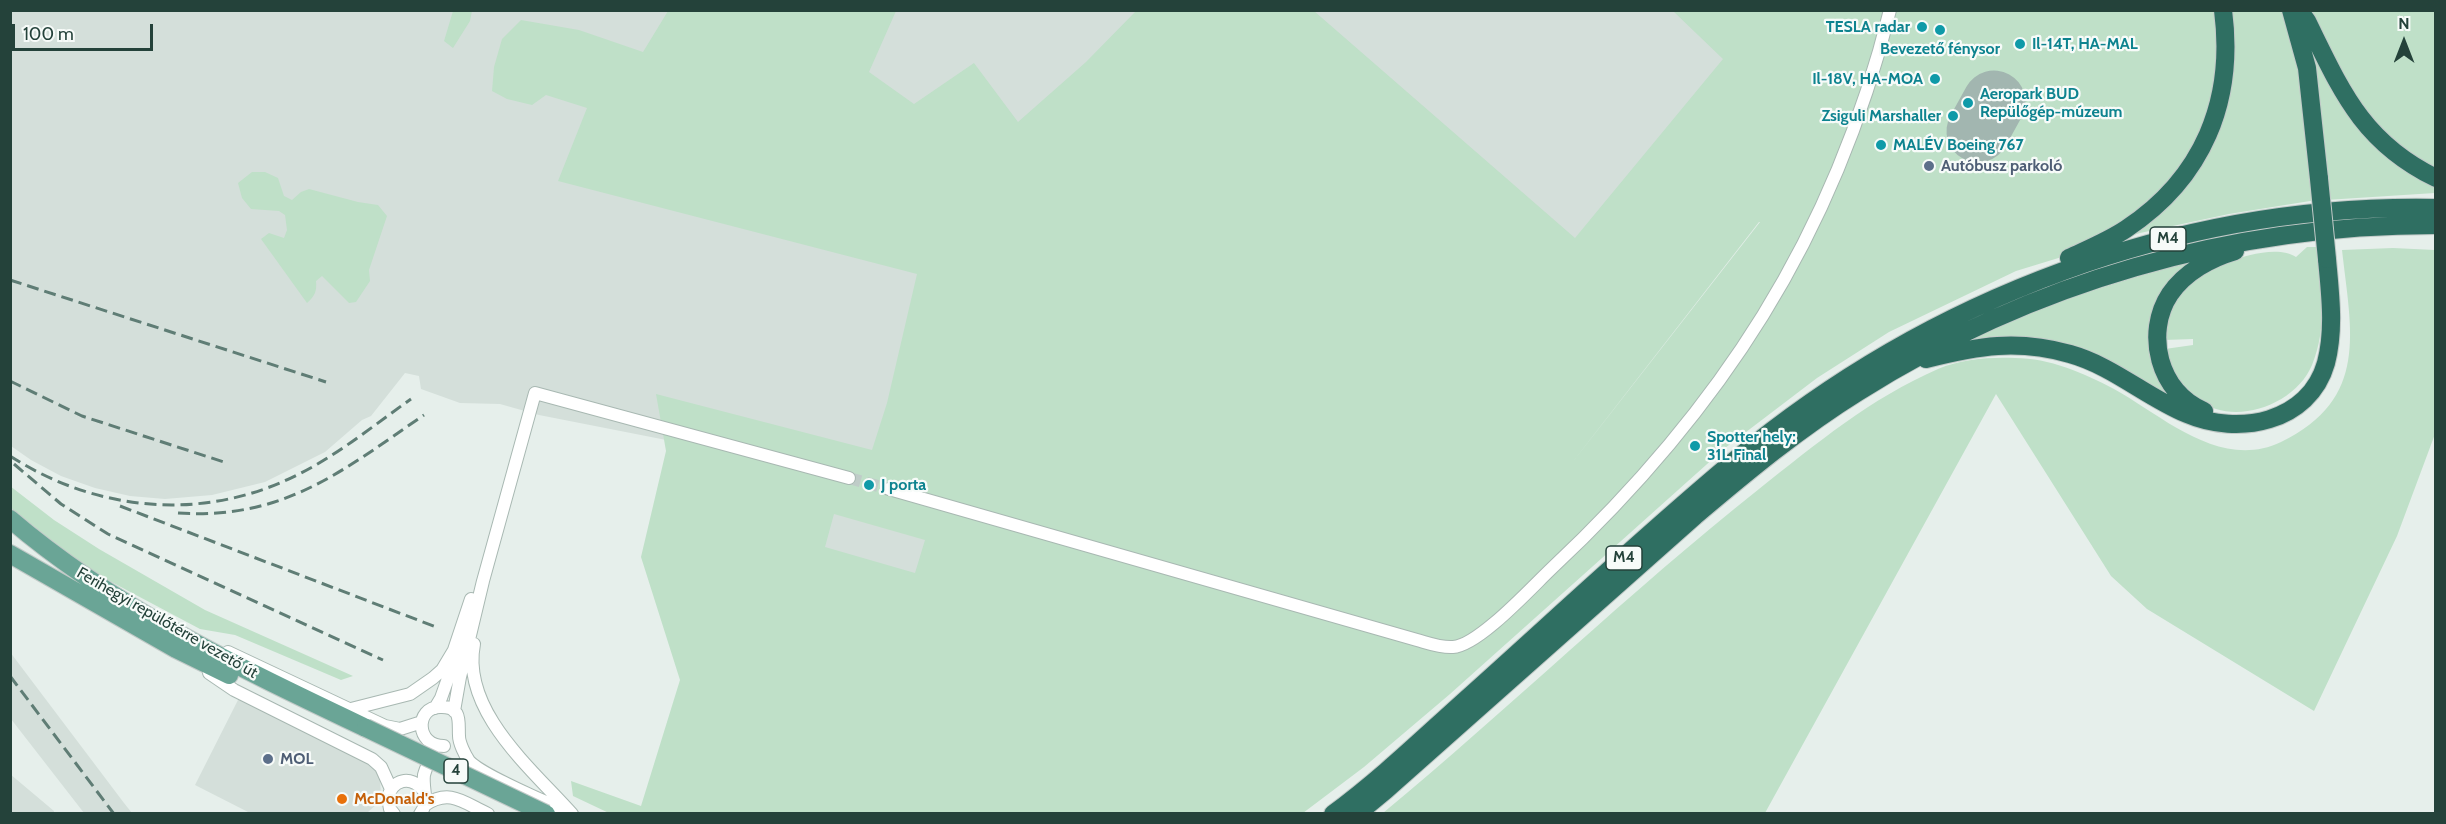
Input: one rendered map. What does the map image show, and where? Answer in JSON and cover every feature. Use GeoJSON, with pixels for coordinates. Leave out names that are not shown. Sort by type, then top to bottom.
{"type":"FeatureCollection","features":[{"type":"Feature","properties":{"kind":"highway"},"geometry":{"type":"LineString","coordinates":[[2026,284],[2059,263],[2125,230],[2156,206],[2196,159],[2211,129],[2220,103],[2227,40],[2223,10]]}},
{"type":"Feature","properties":{"kind":"highway"},"geometry":{"type":"LineString","coordinates":[[1899,367],[1968,348],[1997,344],[2035,345],[2086,359],[2134,383],[2185,414],[2209,423],[2243,425],[2264,422],[2296,407],[2312,391],[2328,354],[2331,303],[2307,68],[2291,10]]}},
{"type":"Feature","properties":{"kind":"highway"},"geometry":{"type":"LineString","coordinates":[[2299,10],[2349,102],[2372,133],[2399,158],[2436,178]]}},
{"type":"Feature","properties":{"kind":"highway","name":"M4"},"geometry":{"type":"LineString","coordinates":[[1333,813],[1384,772],[1684,504],[1777,427],[1833,387],[1903,344],[2026,284],[2135,247],[2235,224],[2354,210],[2436,208]]}},
{"type":"Feature","properties":{"kind":"highway","name":"M4"},"geometry":{"type":"LineString","coordinates":[[1357,813],[1740,478],[1828,412],[1899,367],[1955,336],[2065,289],[2164,258],[2221,245],[2302,232],[2436,225]]}},
{"type":"Feature","properties":{"kind":"highway"},"geometry":{"type":"LineString","coordinates":[[2243,425],[2198,408],[2176,390],[2160,364],[2157,345],[2159,319],[2171,292],[2204,264],[2227,254],[2302,232]]}},
{"type":"Feature","properties":{"kind":"main road","name":"Ferihegyi repülőtérre vezető út"},"geometry":{"type":"LineString","coordinates":[[10,519],[72,568],[179,642]]}},
{"type":"Feature","properties":{"kind":"main road","name":"Ferihegyi repülőtérre vezető út"},"geometry":{"type":"LineString","coordinates":[[10,554],[239,673],[364,733]]}},
{"type":"Feature","properties":{"kind":"main road","name":"4"},"geometry":{"type":"LineString","coordinates":[[364,733],[521,813]]}},
{"type":"Feature","properties":{"kind":"main road","name":"4"},"geometry":{"type":"LineString","coordinates":[[364,733],[546,813]]}},
{"type":"Feature","properties":{"kind":"street"},"geometry":{"type":"LineString","coordinates":[[889,489],[1417,640],[1452,647],[1465,645],[1491,625],[1582,540],[1639,481],[1678,436],[1764,317],[1820,210],[1865,97],[1890,10]]}},
{"type":"Feature","properties":{"kind":"street"},"geometry":{"type":"LineString","coordinates":[[571,813],[477,768],[465,754],[459,735],[460,723],[454,711],[483,581],[536,393],[849,478]]}},
{"type":"Feature","properties":{"kind":"street"},"geometry":{"type":"LineString","coordinates":[[444,746],[438,746],[427,740],[423,735],[422,722],[424,716],[435,708],[441,698],[483,581]]}},
{"type":"Feature","properties":{"kind":"street"},"geometry":{"type":"LineString","coordinates":[[351,709],[410,694],[442,670],[454,650],[474,592],[483,581]]}},
{"type":"Feature","properties":{"kind":"street"},"geometry":{"type":"LineString","coordinates":[[483,581],[484,596],[472,656],[477,690],[494,727],[571,813]]}},
{"type":"Feature","properties":{"kind":"street"},"geometry":{"type":"LineString","coordinates":[[179,642],[244,658],[393,728],[400,729],[422,722]]}},
{"type":"Feature","properties":{"kind":"street"},"geometry":{"type":"LineString","coordinates":[[179,642],[234,690],[372,759],[381,766],[391,789],[391,808],[380,813]]}},
{"type":"Feature","properties":{"kind":"street"},"geometry":{"type":"LineString","coordinates":[[435,708],[448,708],[454,711]]}},
{"type":"Feature","properties":{"kind":"street"},"geometry":{"type":"LineString","coordinates":[[423,809],[427,765],[434,751],[455,740],[459,735]]}},
{"type":"Feature","properties":{"kind":"street"},"geometry":{"type":"LineString","coordinates":[[407,780],[421,762],[427,740]]}},
{"type":"Feature","properties":{"kind":"street"},"geometry":{"type":"LineString","coordinates":[[391,789],[407,780],[416,783],[423,790]]}},
{"type":"Feature","properties":{"kind":"street"},"geometry":{"type":"LineString","coordinates":[[423,809],[441,797],[447,796],[488,813]]}},
{"type":"Feature","properties":{"kind":"shaded area"},"geometry":{"type":"Polygon","coordinates":[[[10,11],[1847,11],[1799,170],[995,697],[707,448],[539,415],[500,404],[460,403],[421,389],[419,376],[405,373],[371,416],[362,420],[325,452],[265,482],[212,495],[165,499],[130,496],[95,488],[61,476],[31,460],[11,446],[10,11]]]}},
{"type":"Feature","properties":{"kind":"shaded area"},"geometry":{"type":"Polygon","coordinates":[[[10,652],[132,813],[84,813],[11,719],[10,652]]]}},
{"type":"Feature","properties":{"kind":"shaded area"},"geometry":{"type":"Polygon","coordinates":[[[239,698],[373,765],[380,776],[381,800],[367,813],[250,813],[195,785],[239,698]]]}},
{"type":"Feature","properties":{"kind":"shaded area"},"geometry":{"type":"Polygon","coordinates":[[[10,774],[54,811],[54,813],[11,813],[10,774]]]}},
{"type":"Feature","properties":{"kind":"green space"},"geometry":{"type":"Polygon","coordinates":[[[453,11],[472,11],[470,21],[453,48],[444,41],[453,11]]]}},
{"type":"Feature","properties":{"kind":"green space"},"geometry":{"type":"Polygon","coordinates":[[[668,11],[896,11],[869,72],[914,104],[974,63],[1018,122],[1086,62],[1136,11],[1314,11],[1575,238],[1723,59],[1673,11],[2435,11],[2435,193],[2310,201],[2229,214],[2140,233],[2016,271],[1889,332],[1817,378],[1725,448],[1450,694],[1364,767],[1303,813],[611,814],[573,796],[571,781],[641,806],[680,680],[641,557],[666,451],[656,394],[872,450],[887,403],[917,274],[558,181],[587,108],[546,95],[532,105],[507,99],[492,91],[494,67],[502,39],[521,20],[579,30],[643,52],[668,11]],[[1759,222],[1568,468],[1760,222],[1759,222]],[[834,514],[825,547],[915,573],[925,540],[834,514]]]}},
{"type":"Feature","properties":{"kind":"green space"},"geometry":{"type":"Polygon","coordinates":[[[252,172],[265,172],[278,178],[284,196],[292,200],[301,192],[309,189],[378,205],[387,216],[369,270],[370,281],[356,302],[349,303],[322,276],[316,281],[315,293],[307,303],[261,239],[269,233],[284,238],[287,230],[285,215],[279,211],[251,209],[242,198],[238,183],[252,172]]]}},
{"type":"Feature","properties":{"kind":"green space"},"geometry":{"type":"Polygon","coordinates":[[[2307,247],[2318,247],[2322,321],[2312,365],[2296,388],[2272,404],[2244,412],[2216,409],[2184,389],[2174,376],[2165,349],[2193,345],[2193,339],[2164,340],[2171,313],[2185,288],[2206,272],[2238,258],[2271,252],[2296,257],[2307,247]]]}},
{"type":"Feature","properties":{"kind":"green space"},"geometry":{"type":"Polygon","coordinates":[[[2393,248],[2435,250],[2435,434],[2397,536],[2314,711],[2147,609],[2111,576],[1996,394],[1765,813],[1383,813],[1711,528],[1823,439],[1867,408],[1913,381],[1938,369],[1976,359],[2041,361],[2066,367],[2103,383],[2172,425],[2214,445],[2236,450],[2258,449],[2281,442],[2310,425],[2329,405],[2342,384],[2348,360],[2350,335],[2342,250],[2393,248]]]}},
{"type":"Feature","properties":{"kind":"green space"},"geometry":{"type":"Polygon","coordinates":[[[2194,258],[2175,276],[2153,313],[2177,402],[2117,366],[2052,341],[2030,337],[2001,336],[1964,340],[2069,298],[2194,258]]]}},
{"type":"Feature","properties":{"kind":"green space"},"geometry":{"type":"Polygon","coordinates":[[[10,486],[54,520],[99,549],[205,610],[353,676],[341,680],[235,635],[200,629],[87,569],[11,508],[10,486]]]}},
{"type":"Feature","properties":{"kind":"runway"},"geometry":{"type":"LineString","coordinates":[[1978,131],[1994,102]]}},
{"type":"Feature","properties":{"kind":"tunnel"},"geometry":{"type":"LineString","coordinates":[[849,478],[889,489]]}},
{"type":"Feature","properties":{"kind":"railway"},"geometry":{"type":"LineString","coordinates":[[10,280],[326,382]]}},
{"type":"Feature","properties":{"kind":"railway"},"geometry":{"type":"LineString","coordinates":[[10,381],[82,416],[227,463]]}},
{"type":"Feature","properties":{"kind":"railway"},"geometry":{"type":"LineString","coordinates":[[10,456],[43,475],[78,489],[115,499],[151,504],[188,504],[225,500],[262,490],[312,467],[411,399]]}},
{"type":"Feature","properties":{"kind":"railway"},"geometry":{"type":"LineString","coordinates":[[178,513],[216,513],[250,509],[281,500],[310,488],[338,472],[424,415]]}},
{"type":"Feature","properties":{"kind":"railway"},"geometry":{"type":"LineString","coordinates":[[14,464],[61,504],[108,534],[383,660]]}},
{"type":"Feature","properties":{"kind":"railway"},"geometry":{"type":"LineString","coordinates":[[120,506],[436,627]]}},
{"type":"Feature","properties":{"kind":"railway"},"geometry":{"type":"LineString","coordinates":[[10,676],[114,814]]}},
{"type":"Feature","properties":{"kind":"place","name":"TESLA radar"},"geometry":{"type":"Point","coordinates":[1922,27]}},
{"type":"Feature","properties":{"kind":"place","name":"Bevezető fénysor"},"geometry":{"type":"Point","coordinates":[1940,30]}},
{"type":"Feature","properties":{"kind":"place","name":"Il-14T, HA-MAL"},"geometry":{"type":"Point","coordinates":[2020,44]}},
{"type":"Feature","properties":{"kind":"place","name":"Il-18V, HA-MOA"},"geometry":{"type":"Point","coordinates":[1935,79]}},
{"type":"Feature","properties":{"kind":"place","name":"Aeropark BUD Repülőgép-múzeum"},"geometry":{"type":"Point","coordinates":[1968,103]}},
{"type":"Feature","properties":{"kind":"place","name":"Zsiguli Marshaller"},"geometry":{"type":"Point","coordinates":[1953,116]}},
{"type":"Feature","properties":{"kind":"place","name":"MALÉV Boeing 767"},"geometry":{"type":"Point","coordinates":[1881,145]}},
{"type":"Feature","properties":{"kind":"place","name":"Autóbusz parkoló"},"geometry":{"type":"Point","coordinates":[1929,166]}},
{"type":"Feature","properties":{"kind":"place","name":"Spotter hely: 31L Final"},"geometry":{"type":"Point","coordinates":[1695,446]}},
{"type":"Feature","properties":{"kind":"place","name":"J porta"},"geometry":{"type":"Point","coordinates":[869,485]}},
{"type":"Feature","properties":{"kind":"place","name":"MOL"},"geometry":{"type":"Point","coordinates":[268,759]}},
{"type":"Feature","properties":{"kind":"place","name":"McDonald's"},"geometry":{"type":"Point","coordinates":[342,799]}}]}
